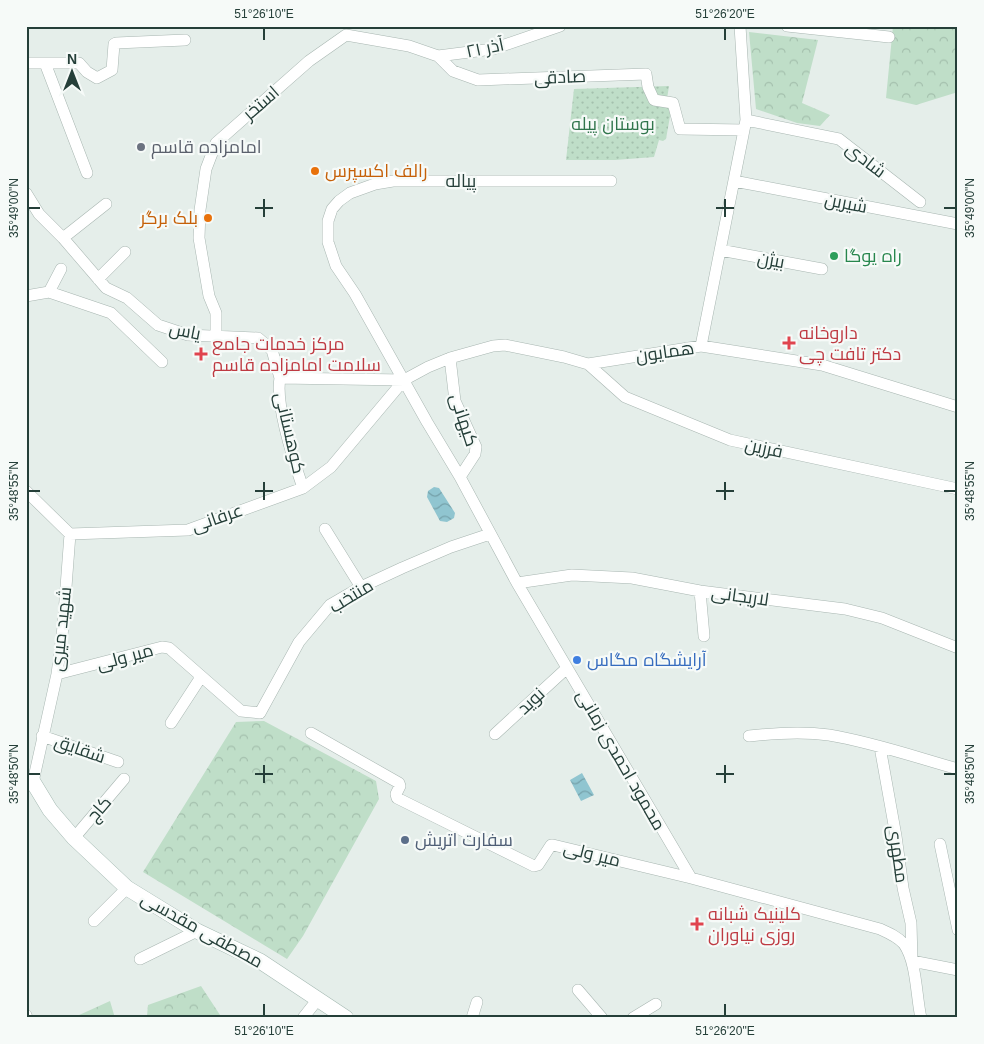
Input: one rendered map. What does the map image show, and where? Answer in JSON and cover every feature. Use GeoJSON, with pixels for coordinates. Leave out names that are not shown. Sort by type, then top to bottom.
{"type":"FeatureCollection","features":[{"type":"Feature","properties":{"kind":"main road","name":"مصطفی مقدسی"},"geometry":{"type":"LineString","coordinates":[[30,784],[74,838],[127,888],[197,931],[260,961],[346,1018]]}},
{"type":"Feature","properties":{"kind":"street","name":"۲۱ آذر"},"geometry":{"type":"LineString","coordinates":[[438,56],[493,50],[560,26]]}},
{"type":"Feature","properties":{"kind":"street"},"geometry":{"type":"LineString","coordinates":[[700,346],[745,125],[740,26]]}},
{"type":"Feature","properties":{"kind":"street"},"geometry":{"type":"LineString","coordinates":[[787,26],[889,37]]}},
{"type":"Feature","properties":{"kind":"street","name":"صادقی"},"geometry":{"type":"LineString","coordinates":[[346,35],[409,46],[438,56],[453,71],[478,80],[646,74],[648,87],[654,100],[673,103],[680,129],[745,125]]}},
{"type":"Feature","properties":{"kind":"street","name":"استخر"},"geometry":{"type":"LineString","coordinates":[[216,336],[216,313],[207,289],[199,238],[200,210],[206,169],[216,143],[309,61],[346,35]]}},
{"type":"Feature","properties":{"kind":"street"},"geometry":{"type":"LineString","coordinates":[[26,62],[79,63],[93,77],[97,78],[112,70],[114,44],[116,43],[185,40]]}},
{"type":"Feature","properties":{"kind":"street"},"geometry":{"type":"LineString","coordinates":[[45,63],[87,173]]}},
{"type":"Feature","properties":{"kind":"street","name":"شادی"},"geometry":{"type":"LineString","coordinates":[[745,125],[839,139],[920,202]]}},
{"type":"Feature","properties":{"kind":"street","name":"پیاله"},"geometry":{"type":"LineString","coordinates":[[404,380],[355,294],[336,266],[328,242],[328,221],[332,209],[339,201],[361,188],[393,181],[611,181]]}},
{"type":"Feature","properties":{"kind":"street","name":"شیرین"},"geometry":{"type":"LineString","coordinates":[[734,181],[958,224]]}},
{"type":"Feature","properties":{"kind":"street","name":"یاس"},"geometry":{"type":"LineString","coordinates":[[26,193],[39,214],[63,238],[106,288],[126,298],[158,325],[188,335],[258,338],[272,350],[280,378]]}},
{"type":"Feature","properties":{"kind":"street"},"geometry":{"type":"LineString","coordinates":[[63,238],[106,204]]}},
{"type":"Feature","properties":{"kind":"street","name":"بیژن"},"geometry":{"type":"LineString","coordinates":[[720,250],[822,269]]}},
{"type":"Feature","properties":{"kind":"street"},"geometry":{"type":"LineString","coordinates":[[98,279],[124,252]]}},
{"type":"Feature","properties":{"kind":"street"},"geometry":{"type":"LineString","coordinates":[[49,292],[61,269]]}},
{"type":"Feature","properties":{"kind":"street"},"geometry":{"type":"LineString","coordinates":[[26,296],[49,292],[111,313],[162,362]]}},
{"type":"Feature","properties":{"kind":"street"},"geometry":{"type":"LineString","coordinates":[[111,313],[126,298]]}},
{"type":"Feature","properties":{"kind":"street","name":"همایون"},"geometry":{"type":"LineString","coordinates":[[404,380],[450,358],[492,346],[505,345],[588,364],[700,346],[822,365],[958,407]]}},
{"type":"Feature","properties":{"kind":"street","name":"کیهانی"},"geometry":{"type":"LineString","coordinates":[[450,358],[455,401],[476,448],[475,454],[460,477]]}},
{"type":"Feature","properties":{"kind":"street","name":"فرزین"},"geometry":{"type":"LineString","coordinates":[[588,364],[625,397],[730,440],[958,489]]}},
{"type":"Feature","properties":{"kind":"street"},"geometry":{"type":"LineString","coordinates":[[280,378],[404,380]]}},
{"type":"Feature","properties":{"kind":"street","name":"کوهستانی"},"geometry":{"type":"LineString","coordinates":[[280,378],[281,407],[293,457],[303,488]]}},
{"type":"Feature","properties":{"kind":"street","name":"محمود احمدی زمانی"},"geometry":{"type":"LineString","coordinates":[[404,380],[460,477],[517,583],[691,878]]}},
{"type":"Feature","properties":{"kind":"street","name":"عرفانی"},"geometry":{"type":"LineString","coordinates":[[70,534],[188,530],[303,488],[331,467],[404,380]]}},
{"type":"Feature","properties":{"kind":"street"},"geometry":{"type":"LineString","coordinates":[[26,491],[70,534]]}},
{"type":"Feature","properties":{"kind":"street"},"geometry":{"type":"LineString","coordinates":[[325,529],[362,587]]}},
{"type":"Feature","properties":{"kind":"street","name":"شهید میری"},"geometry":{"type":"LineString","coordinates":[[30,784],[57,674],[64,627],[70,534]]}},
{"type":"Feature","properties":{"kind":"street","name":"منتخب"},"geometry":{"type":"LineString","coordinates":[[260,713],[299,642],[330,605],[362,587],[443,551],[490,534]]}},
{"type":"Feature","properties":{"kind":"street","name":"لاریجانی"},"geometry":{"type":"LineString","coordinates":[[517,583],[572,575],[632,578],[700,591],[845,609],[882,618],[958,648]]}},
{"type":"Feature","properties":{"kind":"street"},"geometry":{"type":"LineString","coordinates":[[700,591],[704,636]]}},
{"type":"Feature","properties":{"kind":"street","name":"میر ولی"},"geometry":{"type":"LineString","coordinates":[[57,674],[162,647],[169,648],[240,711],[260,713]]}},
{"type":"Feature","properties":{"kind":"street","name":"نوید"},"geometry":{"type":"LineString","coordinates":[[495,734],[567,668]]}},
{"type":"Feature","properties":{"kind":"street"},"geometry":{"type":"LineString","coordinates":[[171,724],[200,677]]}},
{"type":"Feature","properties":{"kind":"street"},"geometry":{"type":"LineString","coordinates":[[749,736],[785,732],[828,735],[880,747],[958,769]]}},
{"type":"Feature","properties":{"kind":"street","name":"میر ولی"},"geometry":{"type":"LineString","coordinates":[[311,733],[399,783],[400,786],[396,794],[397,798],[534,866],[538,865],[551,845],[553,845],[691,878]]}},
{"type":"Feature","properties":{"kind":"street","name":"شقایق"},"geometry":{"type":"LineString","coordinates":[[42,736],[118,762]]}},
{"type":"Feature","properties":{"kind":"street","name":"مطهری"},"geometry":{"type":"LineString","coordinates":[[880,747],[903,888],[911,923],[912,960]]}},
{"type":"Feature","properties":{"kind":"street","name":"کاج"},"geometry":{"type":"LineString","coordinates":[[74,838],[124,779]]}},
{"type":"Feature","properties":{"kind":"street"},"geometry":{"type":"LineString","coordinates":[[940,844],[958,930]]}},
{"type":"Feature","properties":{"kind":"street"},"geometry":{"type":"LineString","coordinates":[[691,878],[880,929],[894,936],[904,944],[912,960],[921,1018]]}},
{"type":"Feature","properties":{"kind":"street"},"geometry":{"type":"LineString","coordinates":[[94,921],[127,888]]}},
{"type":"Feature","properties":{"kind":"street"},"geometry":{"type":"LineString","coordinates":[[140,959],[197,931]]}},
{"type":"Feature","properties":{"kind":"street"},"geometry":{"type":"LineString","coordinates":[[912,960],[958,970]]}},
{"type":"Feature","properties":{"kind":"street"},"geometry":{"type":"LineString","coordinates":[[578,990],[602,1018]]}},
{"type":"Feature","properties":{"kind":"street"},"geometry":{"type":"LineString","coordinates":[[303,1018],[318,999]]}},
{"type":"Feature","properties":{"kind":"street"},"geometry":{"type":"LineString","coordinates":[[472,1018],[477,1002]]}},
{"type":"Feature","properties":{"kind":"street"},"geometry":{"type":"LineString","coordinates":[[633,1018],[656,1004]]}},
{"type":"Feature","properties":{"kind":"green space"},"geometry":{"type":"Polygon","coordinates":[[[893,26],[958,26],[958,92],[916,105],[886,98],[893,26]]]}},
{"type":"Feature","properties":{"kind":"green space"},"geometry":{"type":"Polygon","coordinates":[[[749,32],[818,40],[802,103],[830,115],[820,126],[797,123],[756,109],[749,32]]]}},
{"type":"Feature","properties":{"kind":"green space","name":"بوستان پیله"},"geometry":{"type":"Polygon","coordinates":[[[669,86],[667,99],[672,105],[666,139],[663,141],[659,140],[654,157],[615,160],[566,160],[574,89],[669,86]]]}},
{"type":"Feature","properties":{"kind":"green space"},"geometry":{"type":"Polygon","coordinates":[[[264,721],[376,781],[379,799],[303,936],[287,959],[143,872],[236,722],[264,721]]]}},
{"type":"Feature","properties":{"kind":"green space"},"geometry":{"type":"Polygon","coordinates":[[[201,986],[222,1018],[144,1018],[147,1016],[148,1005],[201,986]]]}},
{"type":"Feature","properties":{"kind":"green space"},"geometry":{"type":"Polygon","coordinates":[[[110,1001],[115,1018],[77,1018],[77,1016],[110,1001]]]}},
{"type":"Feature","properties":{"kind":"water"},"geometry":{"type":"Polygon","coordinates":[[[434,487],[439,488],[455,513],[454,518],[447,522],[440,521],[427,497],[428,491],[434,487]]]}},
{"type":"Feature","properties":{"kind":"water"},"geometry":{"type":"Polygon","coordinates":[[[582,773],[594,795],[581,801],[570,780],[582,773]]]}},
{"type":"Feature","properties":{"kind":"place","name":"امامزاده قاسم"},"geometry":{"type":"Point","coordinates":[141,147]}},
{"type":"Feature","properties":{"kind":"place","name":"رالف اکسپرس"},"geometry":{"type":"Point","coordinates":[315,171]}},
{"type":"Feature","properties":{"kind":"place","name":"بلک برگر"},"geometry":{"type":"Point","coordinates":[208,218]}},
{"type":"Feature","properties":{"kind":"place","name":"راه یوگا"},"geometry":{"type":"Point","coordinates":[834,256]}},
{"type":"Feature","properties":{"kind":"place","name":"داروخانه دکتر تافت چی"},"geometry":{"type":"Point","coordinates":[789,343]}},
{"type":"Feature","properties":{"kind":"place","name":"مرکز خدمات جامع سلامت امامزاده قاسم"},"geometry":{"type":"Point","coordinates":[201,354]}},
{"type":"Feature","properties":{"kind":"place","name":"آرایشگاه مگاس"},"geometry":{"type":"Point","coordinates":[577,660]}},
{"type":"Feature","properties":{"kind":"place","name":"سفارت اتریش"},"geometry":{"type":"Point","coordinates":[405,840]}},
{"type":"Feature","properties":{"kind":"place","name":"کلینیک شبانه روزی نیاوران"},"geometry":{"type":"Point","coordinates":[697,924]}}]}
